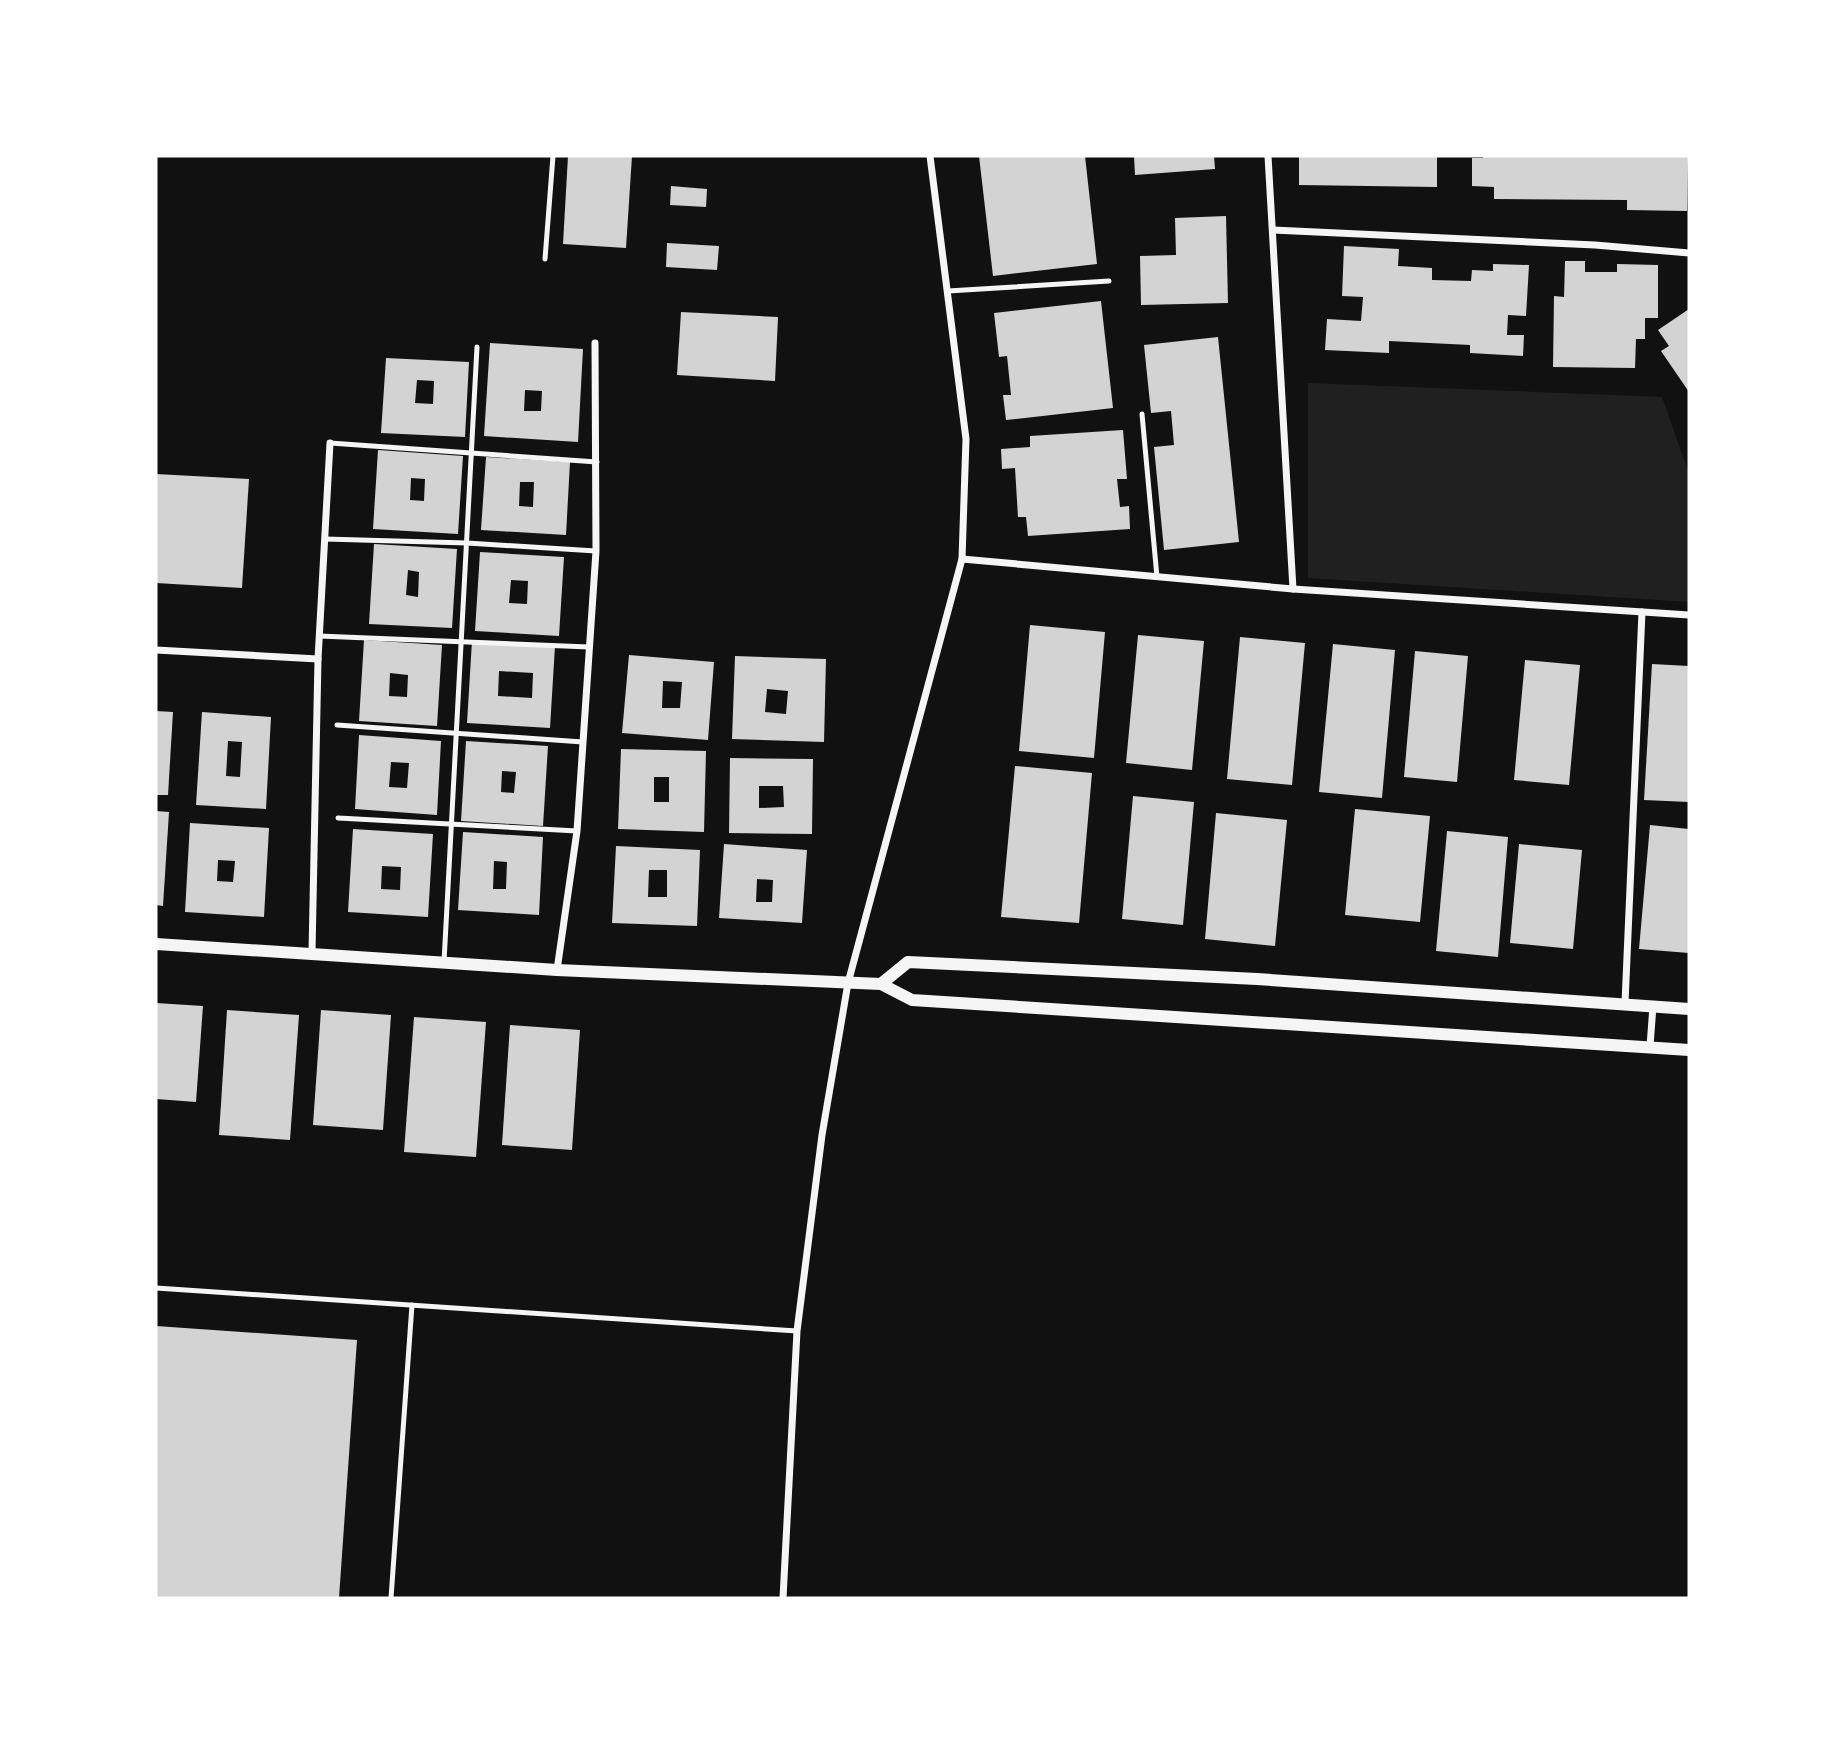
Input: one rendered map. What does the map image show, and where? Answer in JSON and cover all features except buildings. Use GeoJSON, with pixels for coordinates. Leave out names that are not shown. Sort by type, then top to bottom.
{"type":"FeatureCollection","features":[{"type":"Feature","properties":{"kind":"street"},"geometry":{"type":"LineString","coordinates":[[783,1598],[797,1331],[822,1135],[848,983],[962,559],[966,439],[930,156]]}},
{"type":"Feature","properties":{"kind":"street"},"geometry":{"type":"LineString","coordinates":[[1268,156],[1293,589]]}},
{"type":"Feature","properties":{"kind":"street"},"geometry":{"type":"LineString","coordinates":[[1273,230],[1595,245],[1689,253]]}},
{"type":"Feature","properties":{"kind":"street"},"geometry":{"type":"LineString","coordinates":[[557,970],[577,831],[596,551],[595,343]]}},
{"type":"Feature","properties":{"kind":"street"},"geometry":{"type":"LineString","coordinates":[[312,953],[318,659],[330,443]]}},
{"type":"Feature","properties":{"kind":"street"},"geometry":{"type":"LineString","coordinates":[[962,559],[1293,589],[1689,615]]}},
{"type":"Feature","properties":{"kind":"street"},"geometry":{"type":"LineString","coordinates":[[1625,1003],[1642,612]]}},
{"type":"Feature","properties":{"kind":"street"},"geometry":{"type":"LineString","coordinates":[[156,650],[318,659]]}},
{"type":"Feature","properties":{"kind":"street"},"geometry":{"type":"LineString","coordinates":[[156,944],[557,970],[880,984],[912,1000],[1689,1050]]}},
{"type":"Feature","properties":{"kind":"street"},"geometry":{"type":"LineString","coordinates":[[880,984],[908,962],[1257,979],[1689,1009]]}},
{"type":"Feature","properties":{"kind":"street"},"geometry":{"type":"LineString","coordinates":[[1650,1046],[1653,1006]]}},
{"type":"Feature","properties":{"kind":"lane"},"geometry":{"type":"LineString","coordinates":[[545,259],[553,156]]}},
{"type":"Feature","properties":{"kind":"lane"},"geometry":{"type":"LineString","coordinates":[[948,291],[1109,281]]}},
{"type":"Feature","properties":{"kind":"lane"},"geometry":{"type":"LineString","coordinates":[[444,962],[477,347]]}},
{"type":"Feature","properties":{"kind":"lane"},"geometry":{"type":"LineString","coordinates":[[1142,414],[1157,577]]}},
{"type":"Feature","properties":{"kind":"lane"},"geometry":{"type":"LineString","coordinates":[[330,443],[597,462]]}},
{"type":"Feature","properties":{"kind":"lane"},"geometry":{"type":"LineString","coordinates":[[325,539],[467,543],[596,551]]}},
{"type":"Feature","properties":{"kind":"lane"},"geometry":{"type":"LineString","coordinates":[[319,636],[589,647]]}},
{"type":"Feature","properties":{"kind":"lane"},"geometry":{"type":"LineString","coordinates":[[337,725],[583,742]]}},
{"type":"Feature","properties":{"kind":"lane"},"geometry":{"type":"LineString","coordinates":[[338,818],[577,831]]}},
{"type":"Feature","properties":{"kind":"lane"},"geometry":{"type":"LineString","coordinates":[[156,1288],[797,1331]]}},
{"type":"Feature","properties":{"kind":"lane"},"geometry":{"type":"LineString","coordinates":[[391,1598],[412,1305]]}},
{"type":"Feature","properties":{"kind":"shaded area"},"geometry":{"type":"Polygon","coordinates":[[[1308,383],[1662,397],[1689,474],[1689,602],[1308,578],[1308,383]]]}}]}
